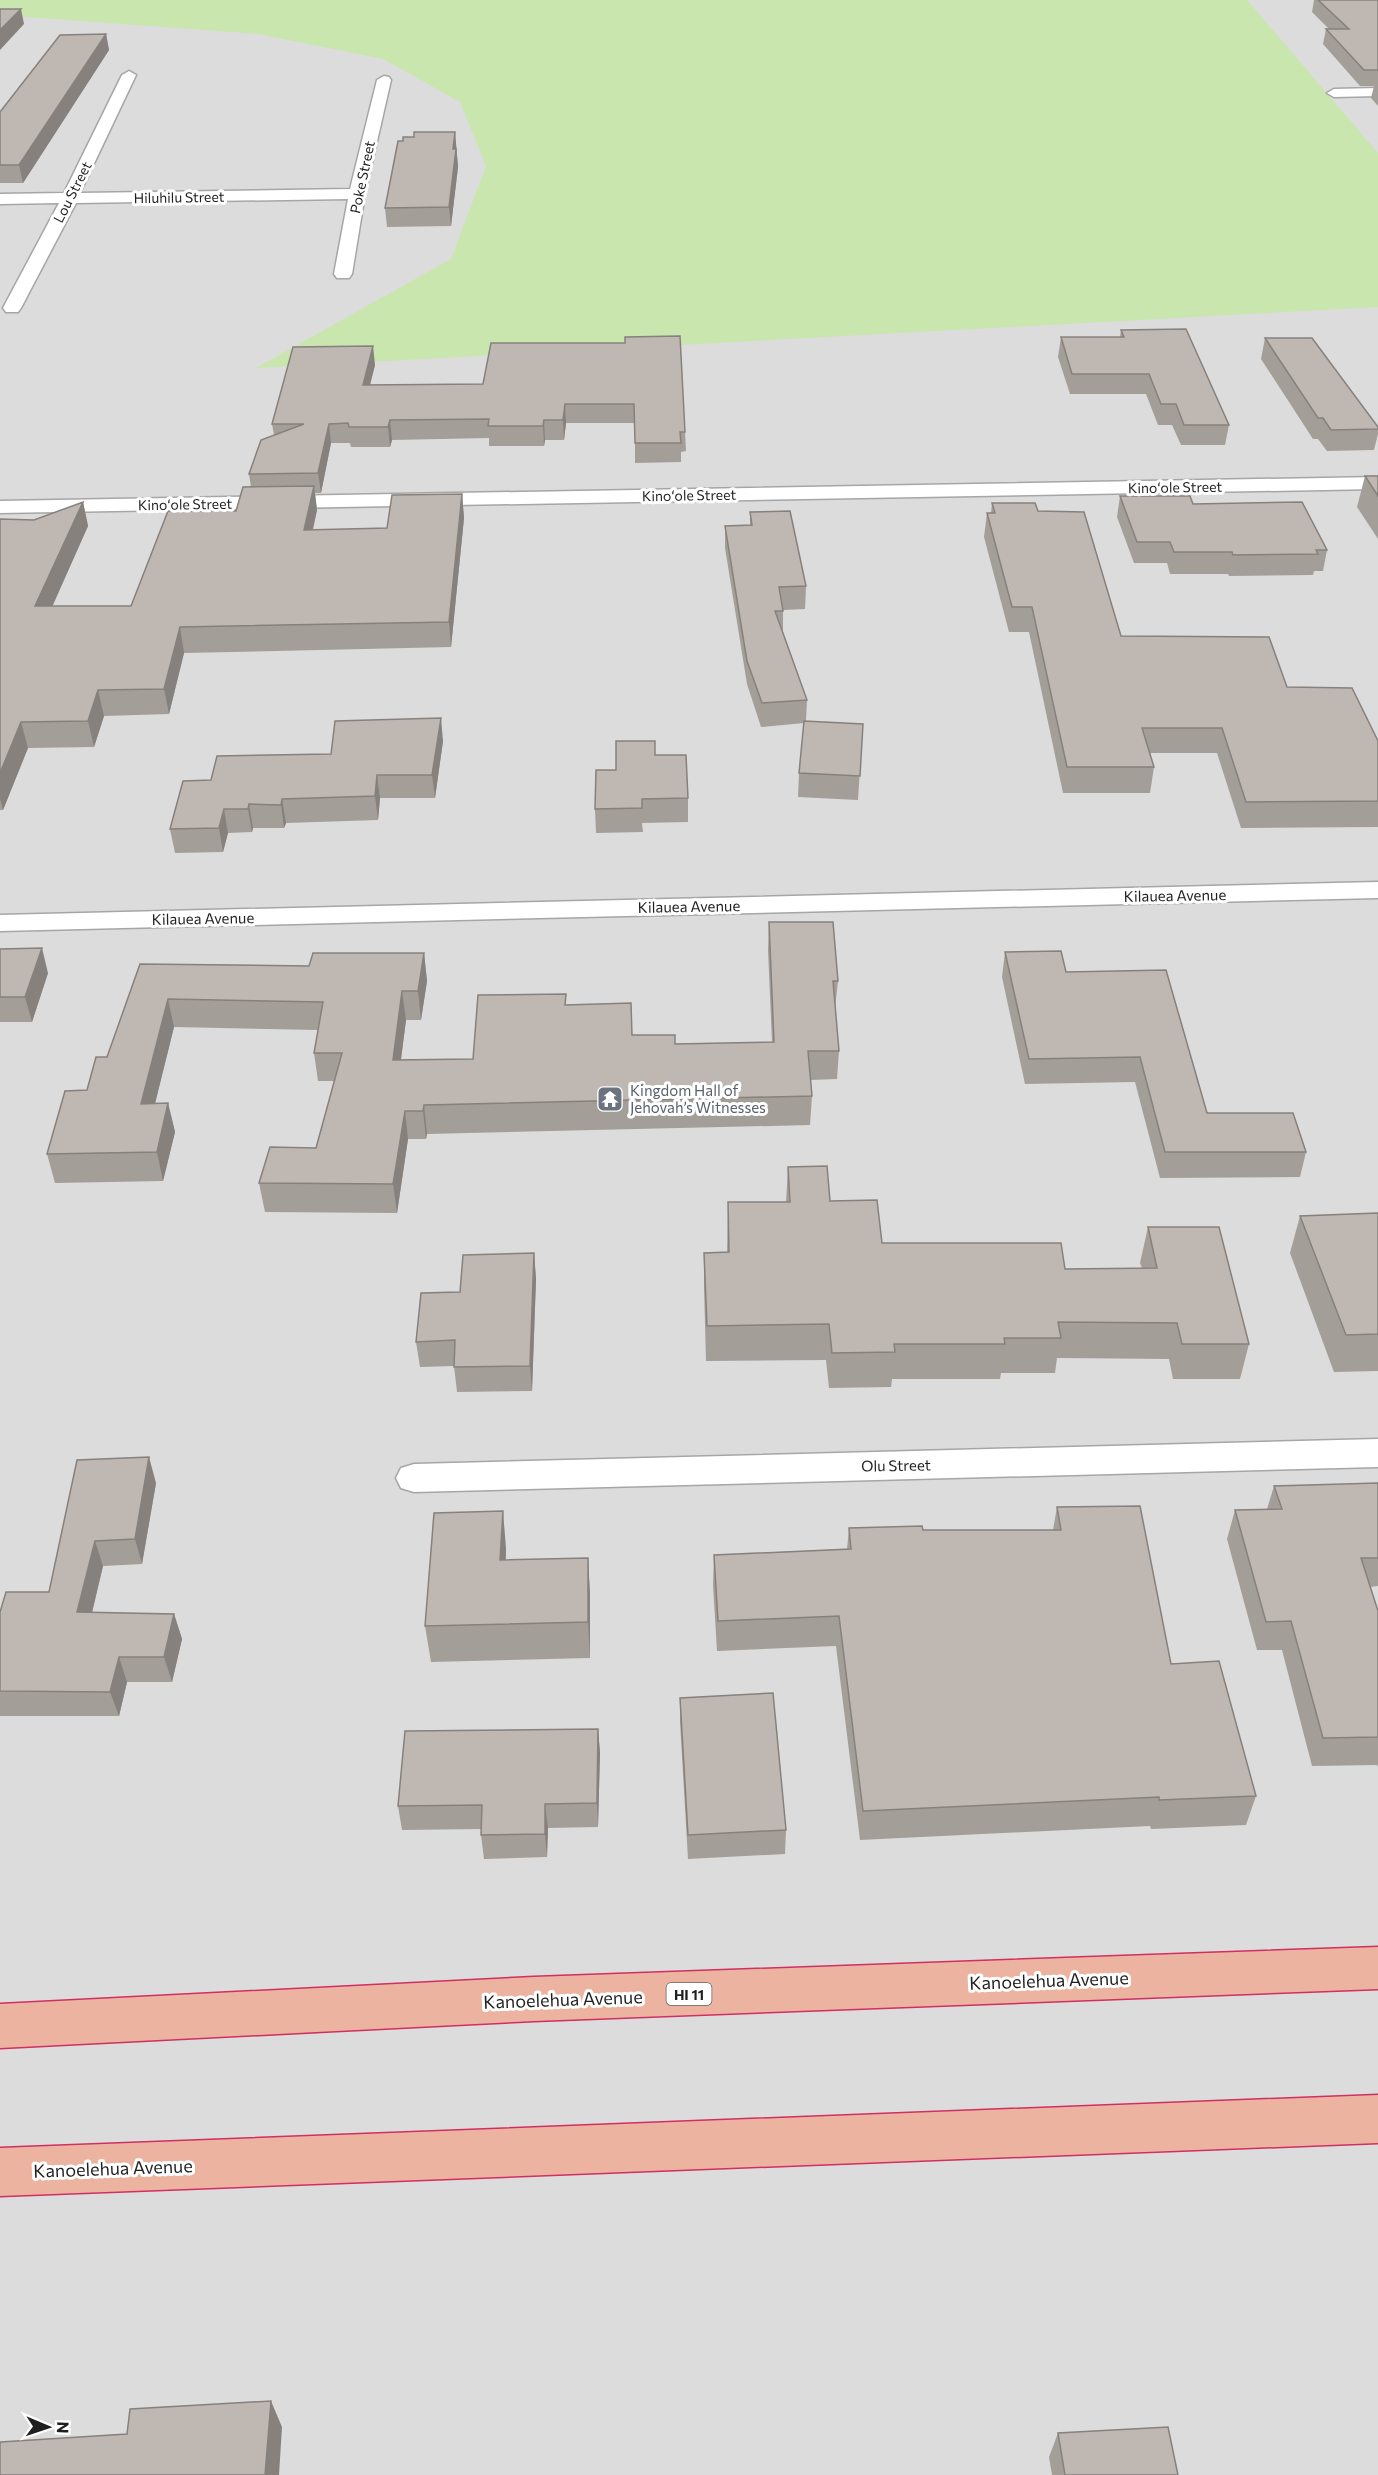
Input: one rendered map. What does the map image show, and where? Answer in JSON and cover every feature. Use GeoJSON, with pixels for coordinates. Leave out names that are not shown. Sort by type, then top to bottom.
{"type":"FeatureCollection","features":[{"type":"Feature","properties":{"kind":"highway","name":"Kanoelehua Avenue"},"geometry":{"type":"LineString","coordinates":[[0,2026],[534,1999],[1378,1968]]}},
{"type":"Feature","properties":{"kind":"highway","name":"Kanoelehua Avenue"},"geometry":{"type":"LineString","coordinates":[[0,2172],[1378,2119]]}},
{"type":"Feature","properties":{"kind":"street","name":"Lou Street"},"geometry":{"type":"LineString","coordinates":[[12,308],[70,198],[129,75]]}},
{"type":"Feature","properties":{"kind":"street","name":"Poke Street"},"geometry":{"type":"LineString","coordinates":[[343,274],[357,194],[384,80]]}},
{"type":"Feature","properties":{"kind":"street"},"geometry":{"type":"LineString","coordinates":[[1334,93],[1378,92]]}},
{"type":"Feature","properties":{"kind":"street","name":"Hiluhilu Street"},"geometry":{"type":"LineString","coordinates":[[0,199],[357,194]]}},
{"type":"Feature","properties":{"kind":"street","name":"Kinoʻole Street"},"geometry":{"type":"LineString","coordinates":[[0,507],[1378,483]]}},
{"type":"Feature","properties":{"kind":"street","name":"Kilauea Avenue"},"geometry":{"type":"LineString","coordinates":[[0,923],[1378,890]]}},
{"type":"Feature","properties":{"kind":"street","name":"Olu Street"},"geometry":{"type":"LineString","coordinates":[[414,1478],[1378,1453]]}},
{"type":"Feature","properties":{"kind":"shaded area"},"geometry":{"type":"Polygon","coordinates":[[[0,0],[1378,0],[1378,2475],[0,2475],[0,0]]]}},
{"type":"Feature","properties":{"kind":"green space"},"geometry":{"type":"Polygon","coordinates":[[[0,0],[1247,0],[1378,153],[1378,307],[256,368],[451,259],[486,166],[460,102],[383,59],[258,34],[0,15],[0,0]]]}},
{"type":"Feature","properties":{"kind":"building"},"geometry":{"type":"Polygon","coordinates":[[[1318,0],[1378,0],[1378,70],[1364,70],[1326,29],[1349,29],[1318,0]]]}},
{"type":"Feature","properties":{"kind":"building"},"geometry":{"type":"Polygon","coordinates":[[[0,9],[21,9],[0,30],[0,9]]]}},
{"type":"Feature","properties":{"kind":"building"},"geometry":{"type":"Polygon","coordinates":[[[106,34],[19,165],[0,165],[0,112],[60,35],[106,34]]]}},
{"type":"Feature","properties":{"kind":"building"},"geometry":{"type":"Polygon","coordinates":[[[414,132],[455,132],[453,149],[456,149],[449,207],[385,208],[398,141],[403,141],[403,137],[414,137],[414,132]]]}},
{"type":"Feature","properties":{"kind":"building"},"geometry":{"type":"Polygon","coordinates":[[[1186,329],[1229,425],[1184,425],[1176,404],[1161,404],[1149,374],[1072,374],[1061,337],[1124,337],[1121,330],[1186,329]]]}},
{"type":"Feature","properties":{"kind":"building"},"geometry":{"type":"Polygon","coordinates":[[[680,336],[685,432],[680,432],[681,443],[635,443],[634,404],[565,404],[563,420],[544,420],[543,426],[488,426],[489,419],[390,420],[388,427],[349,427],[348,423],[329,424],[318,473],[249,474],[261,440],[304,424],[272,424],[293,347],[373,346],[363,385],[483,384],[491,343],[625,343],[625,337],[680,336]]]}},
{"type":"Feature","properties":{"kind":"building"},"geometry":{"type":"Polygon","coordinates":[[[1265,338],[1312,338],[1378,429],[1331,430],[1323,418],[1318,418],[1265,338]]]}},
{"type":"Feature","properties":{"kind":"building"},"geometry":{"type":"Polygon","coordinates":[[[1365,476],[1378,476],[1378,496],[1365,476]]]}},
{"type":"Feature","properties":{"kind":"building"},"geometry":{"type":"Polygon","coordinates":[[[314,486],[304,530],[387,528],[392,495],[462,494],[449,622],[180,627],[164,689],[98,690],[88,721],[21,722],[0,773],[0,519],[34,520],[83,502],[35,606],[131,606],[168,511],[236,511],[243,487],[314,486]]]}},
{"type":"Feature","properties":{"kind":"building"},"geometry":{"type":"Polygon","coordinates":[[[1120,496],[1190,496],[1193,504],[1302,502],[1327,550],[1316,550],[1318,554],[1233,555],[1232,552],[1174,552],[1170,542],[1137,542],[1120,496]]]}},
{"type":"Feature","properties":{"kind":"building"},"geometry":{"type":"Polygon","coordinates":[[[992,503],[1035,503],[1038,511],[1084,512],[1121,636],[1269,637],[1287,687],[1352,688],[1378,741],[1378,801],[1246,802],[1222,728],[1142,728],[1154,767],[1067,767],[1032,607],[1012,607],[987,513],[995,513],[992,503]]]}},
{"type":"Feature","properties":{"kind":"building"},"geometry":{"type":"Polygon","coordinates":[[[790,511],[806,586],[779,587],[783,611],[775,611],[807,700],[762,703],[747,661],[725,526],[752,525],[750,512],[790,511]]]}},
{"type":"Feature","properties":{"kind":"building"},"geometry":{"type":"Polygon","coordinates":[[[441,718],[432,775],[377,775],[375,796],[282,799],[281,805],[249,804],[248,809],[224,809],[219,828],[170,829],[183,781],[211,780],[217,756],[331,754],[335,721],[441,718]]]}},
{"type":"Feature","properties":{"kind":"building"},"geometry":{"type":"Polygon","coordinates":[[[804,721],[863,724],[860,776],[799,773],[804,721]]]}},
{"type":"Feature","properties":{"kind":"building"},"geometry":{"type":"Polygon","coordinates":[[[616,741],[655,741],[655,755],[686,755],[688,798],[642,799],[642,808],[595,809],[596,770],[616,770],[616,741]]]}},
{"type":"Feature","properties":{"kind":"building"},"geometry":{"type":"Polygon","coordinates":[[[769,922],[833,922],[838,981],[833,981],[839,1051],[808,1051],[812,1096],[424,1105],[423,1111],[405,1111],[393,1184],[259,1183],[270,1147],[316,1148],[342,1053],[314,1053],[323,1002],[168,999],[141,1104],[168,1103],[157,1152],[47,1154],[65,1091],[87,1090],[96,1057],[107,1057],[140,964],[309,966],[313,953],[424,953],[418,991],[402,991],[393,1060],[473,1059],[478,995],[566,994],[565,1005],[631,1003],[632,1035],[675,1035],[675,1044],[774,1042],[769,922]]]}},
{"type":"Feature","properties":{"kind":"building"},"geometry":{"type":"Polygon","coordinates":[[[42,948],[25,997],[0,997],[0,949],[42,948]]]}},
{"type":"Feature","properties":{"kind":"building"},"geometry":{"type":"Polygon","coordinates":[[[1061,951],[1066,972],[1166,970],[1207,1113],[1293,1113],[1306,1152],[1165,1152],[1140,1057],[1029,1059],[1005,952],[1061,951]]]}},
{"type":"Feature","properties":{"kind":"building"},"geometry":{"type":"Polygon","coordinates":[[[827,1166],[830,1201],[877,1200],[882,1243],[1061,1243],[1065,1269],[1157,1268],[1148,1227],[1219,1227],[1249,1344],[1182,1344],[1177,1323],[1058,1322],[1061,1338],[1004,1338],[1005,1344],[894,1344],[895,1352],[832,1353],[829,1324],[707,1326],[704,1253],[729,1252],[728,1202],[790,1202],[788,1167],[827,1166]]]}},
{"type":"Feature","properties":{"kind":"building"},"geometry":{"type":"Polygon","coordinates":[[[1378,1213],[1378,1334],[1346,1335],[1300,1216],[1378,1213]]]}},
{"type":"Feature","properties":{"kind":"building"},"geometry":{"type":"Polygon","coordinates":[[[534,1253],[530,1366],[454,1367],[455,1340],[416,1342],[421,1293],[460,1292],[463,1255],[534,1253]]]}},
{"type":"Feature","properties":{"kind":"building"},"geometry":{"type":"Polygon","coordinates":[[[149,1457],[135,1539],[95,1541],[77,1612],[174,1614],[164,1657],[119,1657],[110,1692],[0,1691],[0,1612],[6,1592],[49,1592],[77,1460],[149,1457]]]}},
{"type":"Feature","properties":{"kind":"building"},"geometry":{"type":"Polygon","coordinates":[[[1378,1483],[1378,1558],[1361,1558],[1378,1611],[1378,1737],[1323,1738],[1291,1621],[1266,1622],[1235,1510],[1282,1509],[1274,1486],[1378,1483]]]}},
{"type":"Feature","properties":{"kind":"building"},"geometry":{"type":"Polygon","coordinates":[[[1140,1506],[1171,1664],[1219,1661],[1256,1796],[1159,1800],[1159,1797],[863,1811],[839,1616],[718,1621],[714,1555],[851,1549],[849,1528],[922,1526],[923,1530],[1061,1530],[1057,1507],[1140,1506]]]}},
{"type":"Feature","properties":{"kind":"building"},"geometry":{"type":"Polygon","coordinates":[[[503,1511],[500,1560],[588,1558],[588,1622],[425,1626],[434,1513],[503,1511]]]}},
{"type":"Feature","properties":{"kind":"building"},"geometry":{"type":"Polygon","coordinates":[[[773,1693],[786,1830],[688,1835],[680,1698],[773,1693]]]}},
{"type":"Feature","properties":{"kind":"building"},"geometry":{"type":"Polygon","coordinates":[[[598,1729],[597,1803],[545,1804],[545,1834],[481,1835],[482,1805],[398,1806],[405,1731],[598,1729]]]}},
{"type":"Feature","properties":{"kind":"building"},"geometry":{"type":"Polygon","coordinates":[[[271,2401],[265,2475],[0,2475],[0,2442],[127,2434],[130,2409],[271,2401]]]}},
{"type":"Feature","properties":{"kind":"building"},"geometry":{"type":"Polygon","coordinates":[[[1168,2427],[1178,2475],[1065,2475],[1058,2433],[1168,2427]]]}},
{"type":"Feature","properties":{"kind":"place","name":"Kingdom Hall of Jehovah’s Witnesses"},"geometry":{"type":"Point","coordinates":[610,1099]}}]}
